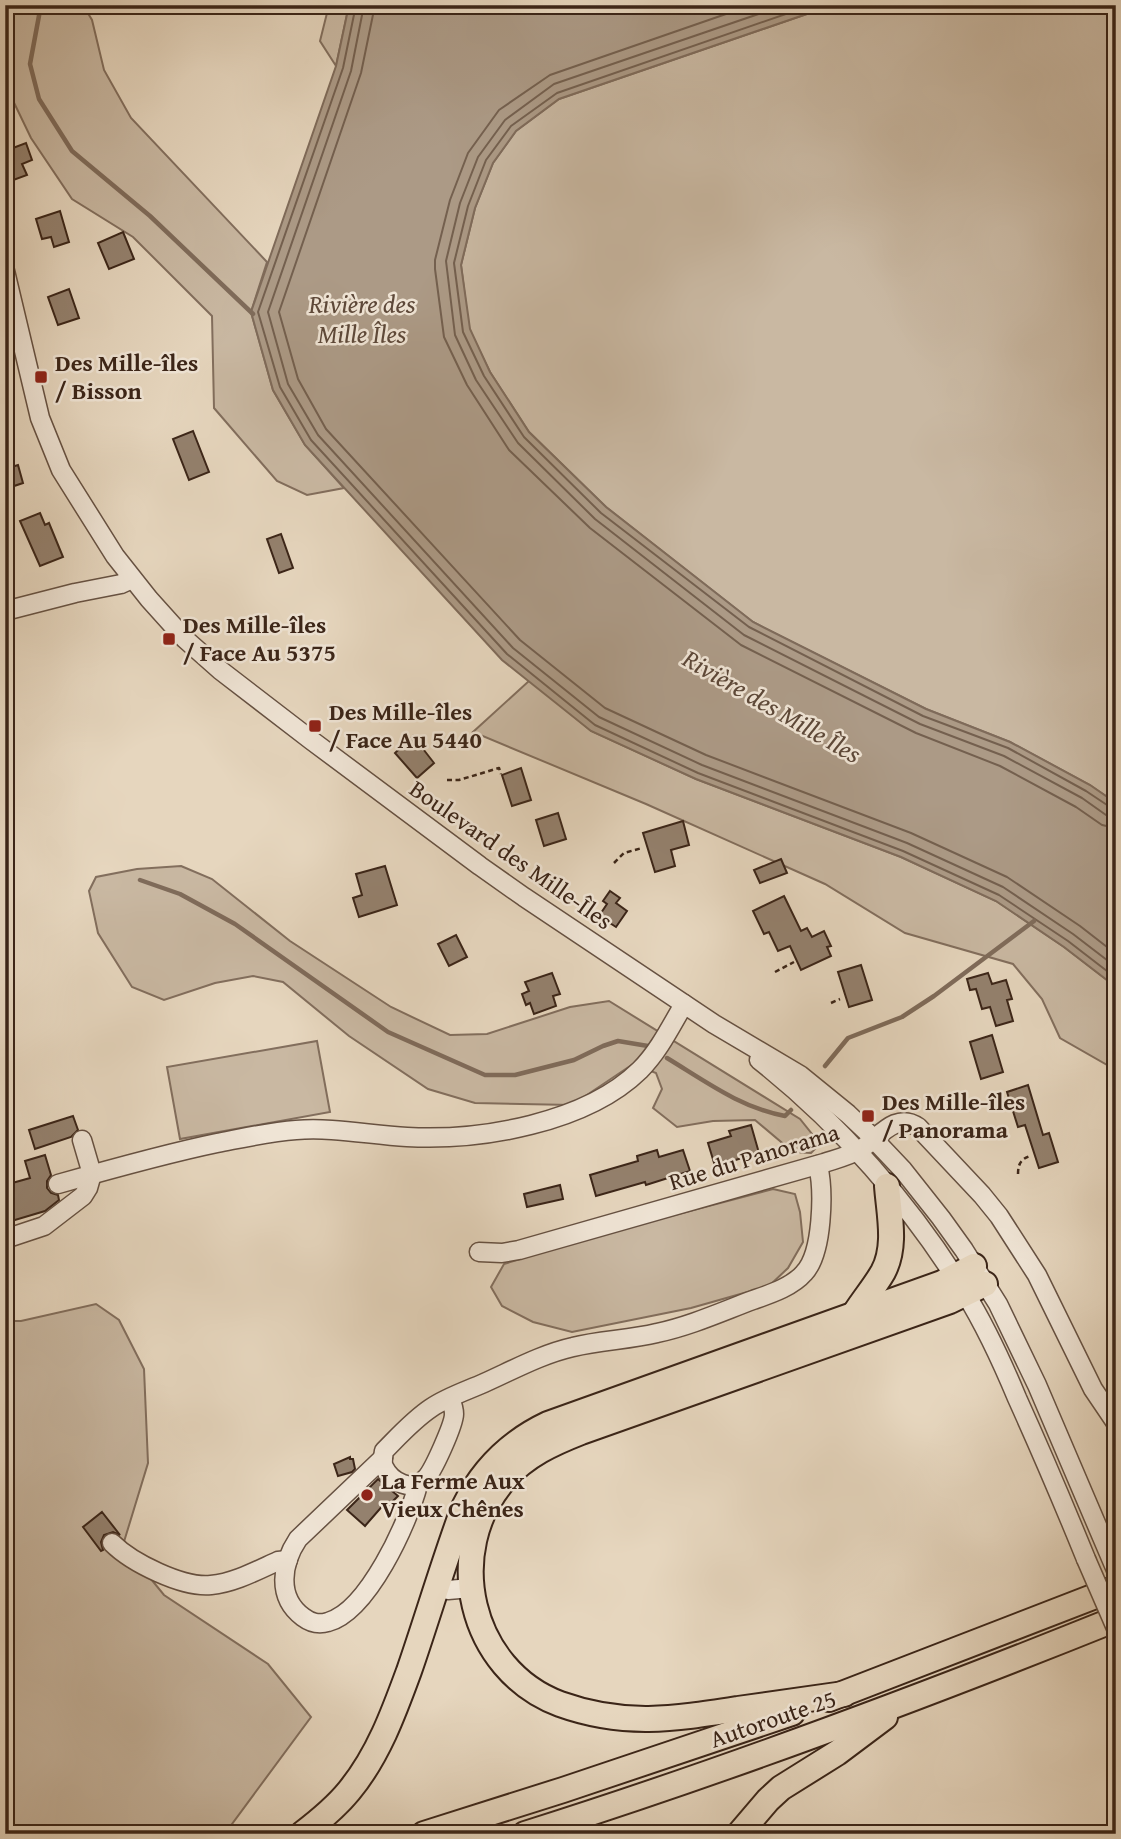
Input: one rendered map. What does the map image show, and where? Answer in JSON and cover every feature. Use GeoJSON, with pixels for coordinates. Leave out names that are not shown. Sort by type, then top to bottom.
{"type":"FeatureCollection","features":[{"type":"Feature","properties":{"kind":"highway"},"geometry":{"type":"LineString","coordinates":[[855,1313],[883,1273],[890,1252],[887,1186]]}},
{"type":"Feature","properties":{"kind":"highway"},"geometry":{"type":"LineString","coordinates":[[302,1834],[341,1800],[369,1761],[394,1710],[471,1493],[495,1461],[520,1440],[558,1420],[855,1313],[970,1281]]}},
{"type":"Feature","properties":{"kind":"highway"},"geometry":{"type":"LineString","coordinates":[[844,1694],[670,1719],[632,1719],[589,1713],[549,1699],[509,1670],[495,1653],[475,1613],[470,1569],[480,1521],[495,1492],[512,1472],[546,1446],[970,1281]]}},
{"type":"Feature","properties":{"kind":"highway","name":"Autoroute 25"},"geometry":{"type":"LineString","coordinates":[[424,1834],[576,1786],[844,1694],[1116,1588]]}},
{"type":"Feature","properties":{"kind":"highway","name":"Autoroute 25"},"geometry":{"type":"LineString","coordinates":[[525,1834],[626,1801],[908,1700],[1116,1619]]}},
{"type":"Feature","properties":{"kind":"highway"},"geometry":{"type":"LineString","coordinates":[[739,1834],[781,1788],[837,1753],[908,1700]]}},
{"type":"Feature","properties":{"kind":"street","name":"Boulevard des Mille-Îles"},"geometry":{"type":"LineString","coordinates":[[5,271],[13,335],[40,418],[61,470],[132,579],[185,639],[254,697],[524,897],[714,1024],[800,1075],[848,1114],[903,1170],[930,1203],[970,1281],[1001,1362],[1116,1628]]}},
{"type":"Feature","properties":{"kind":"street"},"geometry":{"type":"LineString","coordinates":[[5,611],[121,584],[132,579]]}},
{"type":"Feature","properties":{"kind":"street"},"geometry":{"type":"LineString","coordinates":[[58,1184],[192,1149],[285,1131],[322,1129],[405,1137],[444,1137],[504,1130],[564,1115],[610,1094],[639,1071],[650,1060],[684,1004]]}},
{"type":"Feature","properties":{"kind":"street","name":"Boulevard des Mille-Îles"},"geometry":{"type":"LineString","coordinates":[[714,1024],[793,1087],[857,1151],[1010,1327],[1116,1570]]}},
{"type":"Feature","properties":{"kind":"street","name":"Rue du Panorama"},"geometry":{"type":"LineString","coordinates":[[479,1252],[502,1253],[519,1250],[818,1164],[857,1151],[894,1124],[907,1122],[913,1124],[989,1203],[1037,1275],[1083,1371],[1108,1398],[1116,1423]]}},
{"type":"Feature","properties":{"kind":"street"},"geometry":{"type":"LineString","coordinates":[[5,1239],[44,1226],[83,1196],[92,1174],[82,1140]]}},
{"type":"Feature","properties":{"kind":"street"},"geometry":{"type":"LineString","coordinates":[[450,1398],[453,1423],[426,1479],[418,1485],[400,1483],[390,1476],[383,1466],[384,1451],[432,1407],[450,1398],[532,1361],[570,1347],[674,1329],[771,1293],[805,1273],[815,1254],[819,1234],[821,1186],[818,1164]]}},
{"type":"Feature","properties":{"kind":"street"},"geometry":{"type":"LineString","coordinates":[[383,1458],[298,1539],[291,1549],[285,1586],[291,1606],[308,1621],[318,1624],[329,1622],[351,1609],[364,1593],[383,1565],[412,1506],[418,1485]]}},
{"type":"Feature","properties":{"kind":"street"},"geometry":{"type":"LineString","coordinates":[[112,1543],[144,1565],[198,1585],[225,1582],[278,1561],[288,1560]]}},
{"type":"Feature","properties":{"kind":"street"},"geometry":{"type":"LineString","coordinates":[[437,1588],[471,1588]]}},
{"type":"Feature","properties":{"kind":"path"},"geometry":{"type":"LineString","coordinates":[[447,780],[459,780],[499,768],[501,775]]}},
{"type":"Feature","properties":{"kind":"path"},"geometry":{"type":"LineString","coordinates":[[614,863],[624,852],[642,848]]}},
{"type":"Feature","properties":{"kind":"path"},"geometry":{"type":"LineString","coordinates":[[584,913],[601,925]]}},
{"type":"Feature","properties":{"kind":"path"},"geometry":{"type":"LineString","coordinates":[[775,972],[794,962]]}},
{"type":"Feature","properties":{"kind":"path"},"geometry":{"type":"LineString","coordinates":[[831,1003],[840,999]]}},
{"type":"Feature","properties":{"kind":"path"},"geometry":{"type":"LineString","coordinates":[[1018,1174],[1020,1161],[1030,1156]]}},
{"type":"Feature","properties":{"kind":"shaded area"},"geometry":{"type":"Polygon","coordinates":[[[7,5],[83,5],[92,20],[104,70],[131,118],[267,262],[251,312],[273,390],[305,445],[344,488],[307,495],[277,481],[214,408],[212,316],[133,237],[72,199],[31,138],[5,84],[7,5]]]}},
{"type":"Feature","properties":{"kind":"shaded area"},"geometry":{"type":"Polygon","coordinates":[[[329,5],[349,5],[336,66],[320,41],[329,5]]]}},
{"type":"Feature","properties":{"kind":"shaded area"},"geometry":{"type":"Polygon","coordinates":[[[833,5],[1116,5],[1116,803],[1090,785],[1010,742],[926,709],[753,622],[606,507],[529,432],[490,372],[469,329],[461,265],[475,208],[493,163],[516,131],[559,99],[833,5]]]}},
{"type":"Feature","properties":{"kind":"shaded area"},"geometry":{"type":"Polygon","coordinates":[[[530,680],[591,731],[696,779],[901,857],[996,901],[1064,947],[1116,987],[1116,1070],[1060,1038],[1042,999],[1013,964],[905,933],[825,884],[646,804],[473,732],[530,680]]]}},
{"type":"Feature","properties":{"kind":"shaded area"},"geometry":{"type":"Polygon","coordinates":[[[181,866],[212,879],[290,941],[391,1007],[450,1035],[487,1034],[570,1007],[609,1001],[800,1119],[820,1144],[811,1153],[793,1152],[755,1120],[713,1121],[677,1127],[653,1108],[662,1089],[656,1073],[633,1064],[572,1105],[475,1103],[428,1089],[349,1036],[283,982],[253,976],[215,983],[164,1000],[132,987],[98,933],[89,891],[96,877],[137,869],[181,866]]]}},
{"type":"Feature","properties":{"kind":"shaded area"},"geometry":{"type":"Polygon","coordinates":[[[317,1041],[330,1112],[180,1139],[167,1067],[317,1041]]]}},
{"type":"Feature","properties":{"kind":"shaded area"},"geometry":{"type":"Polygon","coordinates":[[[773,1189],[795,1194],[803,1242],[788,1268],[769,1286],[691,1308],[572,1332],[533,1322],[502,1306],[491,1287],[504,1264],[606,1233],[773,1189]]]}},
{"type":"Feature","properties":{"kind":"shaded area"},"geometry":{"type":"Polygon","coordinates":[[[96,1304],[119,1320],[144,1369],[148,1463],[123,1545],[164,1595],[268,1664],[311,1717],[222,1834],[5,1834],[5,1321],[21,1321],[96,1304]]]}},
{"type":"Feature","properties":{"kind":"water","name":"Rivière des Mille Îles"},"geometry":{"type":"Polygon","coordinates":[[[349,5],[833,5],[559,99],[516,131],[493,163],[475,208],[461,265],[470,329],[490,372],[529,432],[606,507],[753,622],[926,709],[1010,742],[1090,785],[1116,803],[1116,987],[1064,947],[996,901],[901,857],[696,779],[591,731],[502,660],[305,445],[273,390],[251,312],[336,66],[349,5]]]}},
{"type":"Feature","properties":{"kind":"building"},"geometry":{"type":"Polygon","coordinates":[[[26,143],[32,160],[22,164],[27,175],[8,182],[5,173],[5,151],[26,143]]]}},
{"type":"Feature","properties":{"kind":"building"},"geometry":{"type":"Polygon","coordinates":[[[60,211],[69,242],[54,247],[51,237],[42,239],[36,219],[60,211]]]}},
{"type":"Feature","properties":{"kind":"building"},"geometry":{"type":"Polygon","coordinates":[[[123,232],[134,259],[109,269],[98,243],[123,232]]]}},
{"type":"Feature","properties":{"kind":"building"},"geometry":{"type":"Polygon","coordinates":[[[69,289],[79,318],[58,325],[48,297],[69,289]]]}},
{"type":"Feature","properties":{"kind":"building"},"geometry":{"type":"Polygon","coordinates":[[[193,431],[209,472],[189,480],[173,439],[193,431]]]}},
{"type":"Feature","properties":{"kind":"building"},"geometry":{"type":"Polygon","coordinates":[[[18,465],[23,483],[5,489],[5,469],[18,465]]]}},
{"type":"Feature","properties":{"kind":"building"},"geometry":{"type":"Polygon","coordinates":[[[40,513],[45,525],[49,523],[63,557],[40,566],[20,521],[40,513]]]}},
{"type":"Feature","properties":{"kind":"building"},"geometry":{"type":"Polygon","coordinates":[[[281,534],[293,568],[279,573],[267,539],[281,534]]]}},
{"type":"Feature","properties":{"kind":"building"},"geometry":{"type":"Polygon","coordinates":[[[413,736],[434,763],[417,778],[395,753],[413,736]]]}},
{"type":"Feature","properties":{"kind":"building"},"geometry":{"type":"Polygon","coordinates":[[[521,768],[531,800],[512,806],[502,775],[521,768]]]}},
{"type":"Feature","properties":{"kind":"building"},"geometry":{"type":"Polygon","coordinates":[[[558,813],[566,839],[544,846],[536,820],[558,813]]]}},
{"type":"Feature","properties":{"kind":"building"},"geometry":{"type":"Polygon","coordinates":[[[683,821],[689,845],[671,850],[675,866],[655,872],[643,833],[683,821]]]}},
{"type":"Feature","properties":{"kind":"building"},"geometry":{"type":"Polygon","coordinates":[[[781,859],[787,873],[760,883],[754,870],[781,859]]]}},
{"type":"Feature","properties":{"kind":"building"},"geometry":{"type":"Polygon","coordinates":[[[385,866],[397,905],[359,917],[353,898],[362,895],[356,874],[385,866]]]}},
{"type":"Feature","properties":{"kind":"building"},"geometry":{"type":"Polygon","coordinates":[[[610,891],[620,898],[616,903],[627,911],[616,927],[599,916],[607,904],[603,901],[610,891]]]}},
{"type":"Feature","properties":{"kind":"building"},"geometry":{"type":"Polygon","coordinates":[[[784,896],[801,931],[807,928],[812,937],[824,931],[831,946],[827,947],[831,956],[801,970],[790,946],[778,951],[769,932],[764,934],[753,911],[784,896]]]}},
{"type":"Feature","properties":{"kind":"building"},"geometry":{"type":"Polygon","coordinates":[[[456,935],[467,957],[449,966],[438,944],[456,935]]]}},
{"type":"Feature","properties":{"kind":"building"},"geometry":{"type":"Polygon","coordinates":[[[861,965],[872,1000],[849,1007],[838,972],[861,965]]]}},
{"type":"Feature","properties":{"kind":"building"},"geometry":{"type":"Polygon","coordinates":[[[552,973],[560,994],[553,996],[556,1006],[534,1014],[530,1003],[526,1005],[522,994],[529,991],[525,982],[552,973]]]}},
{"type":"Feature","properties":{"kind":"building"},"geometry":{"type":"Polygon","coordinates":[[[988,973],[992,984],[1006,980],[1012,999],[1007,1000],[1013,1021],[996,1026],[990,1007],[982,1009],[976,989],[970,990],[967,979],[988,973]]]}},
{"type":"Feature","properties":{"kind":"building"},"geometry":{"type":"Polygon","coordinates":[[[992,1035],[1003,1072],[981,1079],[970,1042],[992,1035]]]}},
{"type":"Feature","properties":{"kind":"building"},"geometry":{"type":"Polygon","coordinates":[[[1028,1085],[1043,1135],[1049,1133],[1058,1162],[1039,1168],[1025,1125],[1018,1127],[1007,1092],[1028,1085]]]}},
{"type":"Feature","properties":{"kind":"building"},"geometry":{"type":"Polygon","coordinates":[[[73,1116],[78,1130],[71,1137],[35,1149],[29,1130],[73,1116]]]}},
{"type":"Feature","properties":{"kind":"building"},"geometry":{"type":"Polygon","coordinates":[[[751,1125],[759,1153],[715,1166],[708,1143],[731,1136],[729,1131],[751,1125]]]}},
{"type":"Feature","properties":{"kind":"building"},"geometry":{"type":"Polygon","coordinates":[[[657,1150],[659,1157],[683,1150],[690,1171],[646,1185],[645,1182],[596,1196],[590,1175],[638,1161],[637,1156],[657,1150]]]}},
{"type":"Feature","properties":{"kind":"building"},"geometry":{"type":"Polygon","coordinates":[[[45,1155],[51,1175],[47,1188],[58,1195],[59,1200],[45,1211],[5,1223],[5,1185],[30,1178],[25,1161],[45,1155]]]}},
{"type":"Feature","properties":{"kind":"building"},"geometry":{"type":"Polygon","coordinates":[[[560,1185],[563,1199],[527,1207],[524,1194],[560,1185]]]}},
{"type":"Feature","properties":{"kind":"building"},"geometry":{"type":"Polygon","coordinates":[[[350,1457],[355,1469],[338,1476],[334,1464],[350,1457]]]}},
{"type":"Feature","properties":{"kind":"building"},"geometry":{"type":"Polygon","coordinates":[[[378,1479],[398,1496],[388,1506],[385,1503],[365,1526],[347,1510],[378,1479]]]}},
{"type":"Feature","properties":{"kind":"building"},"geometry":{"type":"Polygon","coordinates":[[[102,1512],[120,1535],[113,1532],[104,1535],[101,1551],[83,1527],[102,1512]]]}},
{"type":"Feature","properties":{"kind":"waterway"},"geometry":{"type":"LineString","coordinates":[[41,5],[30,64],[39,99],[72,151],[150,216],[253,314]]}},
{"type":"Feature","properties":{"kind":"waterway"},"geometry":{"type":"LineString","coordinates":[[140,880],[180,894],[235,924],[388,1032],[485,1075],[515,1075],[574,1060],[618,1041],[648,1046]]}},
{"type":"Feature","properties":{"kind":"waterway"},"geometry":{"type":"LineString","coordinates":[[825,1066],[848,1038],[902,1017],[1034,921]]}},
{"type":"Feature","properties":{"kind":"waterway"},"geometry":{"type":"LineString","coordinates":[[667,1058],[724,1093],[753,1107],[785,1116],[791,1110]]}},
{"type":"Feature","properties":{"kind":"place","name":"Des Mille-îles / Bisson"},"geometry":{"type":"Point","coordinates":[41,377]}},
{"type":"Feature","properties":{"kind":"place","name":"Des Mille-îles / Face Au 5375"},"geometry":{"type":"Point","coordinates":[169,639]}},
{"type":"Feature","properties":{"kind":"place","name":"Des Mille-îles / Face Au 5440"},"geometry":{"type":"Point","coordinates":[315,726]}},
{"type":"Feature","properties":{"kind":"place","name":"Des Mille-îles / Panorama"},"geometry":{"type":"Point","coordinates":[868,1116]}},
{"type":"Feature","properties":{"kind":"place","name":"La Ferme Aux Vieux Chênes"},"geometry":{"type":"Point","coordinates":[367,1495]}}]}
